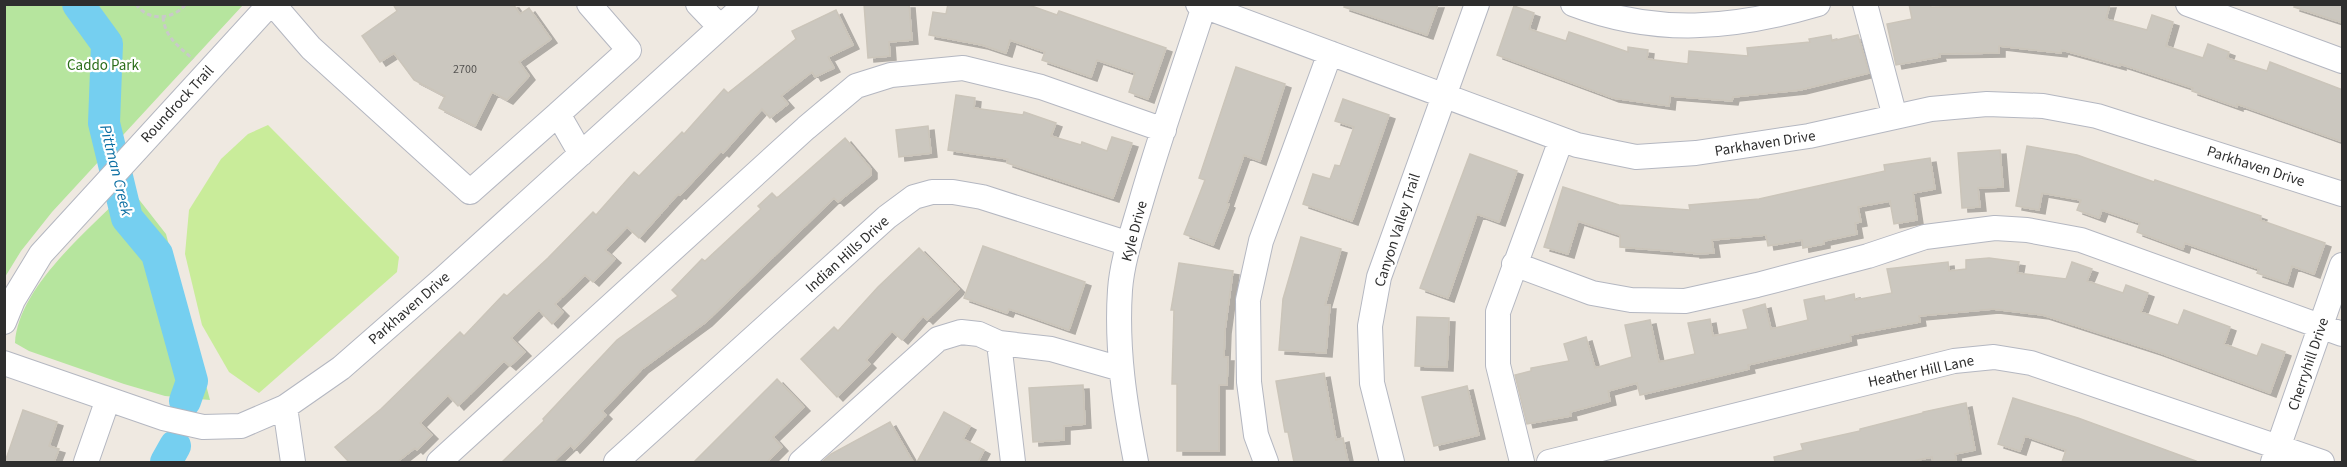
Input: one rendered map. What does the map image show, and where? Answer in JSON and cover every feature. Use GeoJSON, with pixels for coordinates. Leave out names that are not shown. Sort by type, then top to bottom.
{"type":"FeatureCollection","features":[{"type":"Feature","properties":{"kind":"street","name":"Roundrock Trail"},"geometry":{"type":"LineString","coordinates":[[4,322],[13,300],[41,254],[271,4]]}},
{"type":"Feature","properties":{"kind":"street"},"geometry":{"type":"LineString","coordinates":[[271,4],[311,48],[470,192],[629,50],[589,4]]}},
{"type":"Feature","properties":{"kind":"street"},"geometry":{"type":"LineString","coordinates":[[698,4],[720,27]]}},
{"type":"Feature","properties":{"kind":"street","name":"Parkhaven Drive"},"geometry":{"type":"LineString","coordinates":[[4,363],[163,418],[203,427],[241,426],[285,407],[341,368],[444,278],[746,4]]}},
{"type":"Feature","properties":{"kind":"street","name":"Canyon Valley Trail"},"geometry":{"type":"LineString","coordinates":[[1392,462],[1372,383],[1370,326],[1379,277],[1477,4]]}},
{"type":"Feature","properties":{"kind":"street"},"geometry":{"type":"LineString","coordinates":[[1573,4],[1595,13],[1643,24],[1677,27],[1748,20],[1818,4]]}},
{"type":"Feature","properties":{"kind":"street"},"geometry":{"type":"LineString","coordinates":[[1865,4],[1895,117]]}},
{"type":"Feature","properties":{"kind":"street"},"geometry":{"type":"LineString","coordinates":[[2188,4],[2343,61]]}},
{"type":"Feature","properties":{"kind":"street","name":"Parkhaven Drive"},"geometry":{"type":"LineString","coordinates":[[1201,5],[1577,146],[1636,157],[1676,155],[1809,136],[1931,109],[1987,104],[2043,106],[2097,116],[2343,194]]}},
{"type":"Feature","properties":{"kind":"street","name":"Kyle Drive"},"geometry":{"type":"LineString","coordinates":[[1136,462],[1121,369],[1120,288],[1129,244],[1201,5]]}},
{"type":"Feature","properties":{"kind":"street"},"geometry":{"type":"LineString","coordinates":[[1266,462],[1256,435],[1250,382],[1248,300],[1261,241],[1330,53]]}},
{"type":"Feature","properties":{"kind":"street"},"geometry":{"type":"LineString","coordinates":[[440,462],[806,128],[856,87],[891,75],[963,68],[1041,87],[1164,130]]}},
{"type":"Feature","properties":{"kind":"street"},"geometry":{"type":"LineString","coordinates":[[558,114],[581,154]]}},
{"type":"Feature","properties":{"kind":"street"},"geometry":{"type":"LineString","coordinates":[[1522,462],[1498,365],[1498,312],[1561,140]]}},
{"type":"Feature","properties":{"kind":"street","name":"Indian Hills Drive"},"geometry":{"type":"LineString","coordinates":[[616,462],[887,217],[914,197],[932,192],[953,192],[982,197],[1129,244]]}},
{"type":"Feature","properties":{"kind":"street"},"geometry":{"type":"LineString","coordinates":[[1514,264],[1592,293],[1631,300],[1685,301],[1857,259],[1925,237],[1995,228],[2027,230],[2081,240],[2332,330]]}},
{"type":"Feature","properties":{"kind":"street","name":"Cherryhill Drive"},"geometry":{"type":"LineString","coordinates":[[2276,455],[2332,330],[2343,265]]}},
{"type":"Feature","properties":{"kind":"street"},"geometry":{"type":"LineString","coordinates":[[801,462],[938,339],[961,332],[979,334],[999,343],[1051,349],[1121,369]]}},
{"type":"Feature","properties":{"kind":"street"},"geometry":{"type":"LineString","coordinates":[[999,343],[1013,462]]}},
{"type":"Feature","properties":{"kind":"street","name":"Heather Hill Lane"},"geometry":{"type":"LineString","coordinates":[[1549,462],[1954,361],[1994,357],[2031,363],[2276,455],[2322,462]]}},
{"type":"Feature","properties":{"kind":"street"},"geometry":{"type":"LineString","coordinates":[[86,462],[108,399]]}},
{"type":"Feature","properties":{"kind":"street"},"geometry":{"type":"LineString","coordinates":[[285,407],[293,462]]}},
{"type":"Feature","properties":{"kind":"path"},"geometry":{"type":"LineString","coordinates":[[135,4],[144,12],[163,17],[175,14],[186,4]]}},
{"type":"Feature","properties":{"kind":"path"},"geometry":{"type":"LineString","coordinates":[[163,17],[164,29],[171,40],[208,72]]}},
{"type":"Feature","properties":{"kind":"green space","name":"Caddo Park"},"geometry":{"type":"Polygon","coordinates":[[[5,4],[243,5],[52,212],[21,251],[5,277],[5,4]]]}},
{"type":"Feature","properties":{"kind":"green space"},"geometry":{"type":"Polygon","coordinates":[[[268,125],[399,257],[397,272],[259,393],[229,372],[202,325],[185,254],[189,210],[221,159],[248,134],[268,125]]]}},
{"type":"Feature","properties":{"kind":"green space"},"geometry":{"type":"Polygon","coordinates":[[[130,188],[166,234],[210,400],[165,396],[29,351],[15,343],[19,322],[29,300],[43,279],[78,239],[130,188]]]}},
{"type":"Feature","properties":{"kind":"building"},"geometry":{"type":"Polygon","coordinates":[[[393,4],[513,4],[520,14],[529,8],[551,39],[519,62],[529,76],[507,100],[492,92],[475,126],[439,108],[445,96],[414,80],[394,53],[380,62],[362,36],[397,11],[393,4]]]}},
{"type":"Feature","properties":{"kind":"building"},"geometry":{"type":"Polygon","coordinates":[[[864,4],[909,4],[912,40],[889,42],[890,56],[868,58],[864,4]]]}},
{"type":"Feature","properties":{"kind":"building"},"geometry":{"type":"Polygon","coordinates":[[[948,4],[1026,4],[1057,15],[1059,11],[1166,48],[1148,99],[1129,92],[1135,73],[1097,60],[1091,77],[1042,60],[1045,52],[1010,40],[1006,53],[982,45],[929,35],[933,12],[946,14],[948,4]]]}},
{"type":"Feature","properties":{"kind":"building"},"geometry":{"type":"Polygon","coordinates":[[[1345,4],[1438,4],[1427,35],[1344,7],[1345,4]]]}},
{"type":"Feature","properties":{"kind":"building"},"geometry":{"type":"Polygon","coordinates":[[[1909,4],[1930,4],[1931,7],[2110,4],[2106,19],[2147,30],[2152,15],[2173,22],[2166,46],[2203,58],[2208,44],[2229,52],[2227,58],[2267,71],[2270,62],[2343,90],[2343,142],[2237,104],[2237,107],[2192,91],[2193,88],[2120,64],[2120,66],[2062,50],[2061,53],[1999,46],[1999,53],[1939,54],[1940,57],[1896,65],[1887,24],[1912,19],[1909,4]]]}},
{"type":"Feature","properties":{"kind":"building"},"geometry":{"type":"Polygon","coordinates":[[[2295,4],[2343,4],[2343,23],[2294,7],[2295,4]]]}},
{"type":"Feature","properties":{"kind":"building"},"geometry":{"type":"Polygon","coordinates":[[[1514,6],[1534,13],[1529,29],[1566,41],[1569,32],[1628,52],[1628,47],[1648,50],[1647,59],[1688,64],[1689,51],[1748,56],[1747,48],[1810,42],[1809,39],[1831,35],[1832,41],[1858,35],[1869,73],[1800,90],[1733,97],[1732,101],[1670,96],[1669,106],[1613,98],[1497,55],[1514,6]]]}},
{"type":"Feature","properties":{"kind":"building"},"geometry":{"type":"Polygon","coordinates":[[[836,10],[853,45],[828,57],[834,68],[815,77],[812,72],[781,96],[788,104],[770,118],[762,109],[723,153],[721,151],[680,195],[678,194],[639,238],[627,227],[605,250],[615,259],[593,282],[585,275],[555,304],[563,312],[552,324],[539,310],[511,338],[525,352],[510,366],[504,361],[458,406],[448,395],[420,423],[432,435],[417,450],[415,448],[397,462],[349,462],[335,447],[381,409],[460,332],[464,336],[504,294],[507,296],[593,212],[596,215],[634,172],[639,176],[682,132],[684,134],[724,89],[728,93],[796,39],[792,31],[836,10]]]}},
{"type":"Feature","properties":{"kind":"building"},"geometry":{"type":"Polygon","coordinates":[[[1236,67],[1285,84],[1260,161],[1244,155],[1213,245],[1184,234],[1205,180],[1199,178],[1236,67]]]}},
{"type":"Feature","properties":{"kind":"building"},"geometry":{"type":"Polygon","coordinates":[[[956,95],[975,98],[974,108],[1023,115],[1024,112],[1056,123],[1051,136],[1081,145],[1082,142],[1107,151],[1112,137],[1132,143],[1113,198],[1007,163],[1008,159],[948,150],[956,95]]]}},
{"type":"Feature","properties":{"kind":"building"},"geometry":{"type":"Polygon","coordinates":[[[1343,99],[1389,115],[1352,221],[1303,204],[1313,174],[1330,179],[1335,165],[1340,166],[1354,127],[1335,121],[1343,99]]]}},
{"type":"Feature","properties":{"kind":"building"},"geometry":{"type":"Polygon","coordinates":[[[928,126],[931,153],[899,157],[896,130],[928,126]]]}},
{"type":"Feature","properties":{"kind":"building"},"geometry":{"type":"Polygon","coordinates":[[[845,138],[871,169],[871,175],[838,202],[834,198],[706,322],[642,369],[602,411],[606,415],[574,449],[571,445],[553,462],[502,462],[544,421],[543,419],[617,340],[678,296],[672,290],[702,259],[705,261],[761,209],[758,206],[772,193],[777,198],[845,138]]]}},
{"type":"Feature","properties":{"kind":"building"},"geometry":{"type":"Polygon","coordinates":[[[2027,146],[2077,155],[2154,182],[2155,180],[2261,216],[2260,220],[2325,243],[2314,274],[2292,266],[2287,283],[2257,273],[2259,269],[2185,243],[2183,249],[2137,232],[2140,223],[2102,210],[2099,218],[2077,210],[2081,200],[2042,193],[2039,210],[2016,206],[2027,146]]]}},
{"type":"Feature","properties":{"kind":"building"},"geometry":{"type":"Polygon","coordinates":[[[2000,150],[2003,187],[1978,188],[1980,207],[1962,208],[1958,153],[2000,150]]]}},
{"type":"Feature","properties":{"kind":"building"},"geometry":{"type":"Polygon","coordinates":[[[1470,154],[1517,171],[1499,222],[1477,214],[1448,298],[1420,288],[1470,154]]]}},
{"type":"Feature","properties":{"kind":"building"},"geometry":{"type":"Polygon","coordinates":[[[1930,158],[1935,189],[1913,193],[1917,220],[1894,224],[1890,201],[1858,207],[1861,222],[1855,223],[1857,234],[1824,241],[1824,244],[1803,248],[1802,240],[1768,246],[1766,235],[1712,240],[1714,253],[1694,254],[1620,247],[1620,235],[1578,221],[1568,254],[1544,247],[1563,187],[1619,205],[1690,210],[1689,205],[1759,199],[1885,171],[1884,165],[1930,158]]]}},
{"type":"Feature","properties":{"kind":"building"},"geometry":{"type":"Polygon","coordinates":[[[1301,237],[1341,249],[1325,305],[1330,305],[1326,353],[1279,350],[1283,299],[1301,237]]]}},
{"type":"Feature","properties":{"kind":"building"},"geometry":{"type":"Polygon","coordinates":[[[983,246],[1085,282],[1069,330],[1009,309],[1007,313],[964,298],[983,246]]]}},
{"type":"Feature","properties":{"kind":"building"},"geometry":{"type":"Polygon","coordinates":[[[919,248],[959,289],[927,320],[923,316],[902,340],[892,331],[866,360],[870,364],[837,397],[801,359],[834,327],[838,331],[878,287],[919,248]]]}},
{"type":"Feature","properties":{"kind":"building"},"geometry":{"type":"Polygon","coordinates":[[[1989,258],[2019,262],[2017,273],[2066,279],[2072,262],[2092,269],[2087,281],[2123,293],[2126,285],[2148,293],[2141,312],[2178,325],[2184,310],[2230,327],[2224,344],[2257,356],[2262,344],[2285,352],[2270,393],[2155,351],[2043,315],[1993,309],[1919,316],[1920,322],[1850,335],[1851,341],[1748,365],[1749,369],[1640,395],[1637,383],[1608,391],[1610,401],[1570,412],[1571,416],[1527,424],[1515,375],[1531,371],[1531,368],[1569,361],[1564,344],[1586,337],[1595,368],[1632,357],[1625,325],[1650,320],[1659,362],[1695,354],[1688,323],[1710,319],[1713,336],[1748,329],[1743,310],[1765,304],[1771,329],[1808,320],[1804,300],[1824,296],[1825,301],[1854,294],[1855,300],[1892,293],[1887,269],[1948,262],[1949,271],[1966,269],[1966,260],[1989,258]]]}},
{"type":"Feature","properties":{"kind":"building"},"geometry":{"type":"Polygon","coordinates":[[[1179,263],[1233,271],[1225,330],[1224,357],[1228,357],[1227,385],[1219,385],[1219,451],[1177,451],[1177,384],[1172,384],[1174,310],[1171,310],[1179,263]]]}},
{"type":"Feature","properties":{"kind":"building"},"geometry":{"type":"Polygon","coordinates":[[[1417,317],[1449,318],[1447,367],[1415,366],[1417,317]]]}},
{"type":"Feature","properties":{"kind":"building"},"geometry":{"type":"Polygon","coordinates":[[[1324,373],[1336,440],[1343,438],[1348,462],[1294,462],[1288,432],[1285,432],[1276,381],[1324,373]]]}},
{"type":"Feature","properties":{"kind":"building"},"geometry":{"type":"Polygon","coordinates":[[[777,379],[804,407],[773,437],[782,447],[767,462],[694,462],[777,379]]]}},
{"type":"Feature","properties":{"kind":"building"},"geometry":{"type":"Polygon","coordinates":[[[1083,385],[1085,424],[1064,426],[1064,440],[1033,442],[1029,388],[1083,385]]]}},
{"type":"Feature","properties":{"kind":"building"},"geometry":{"type":"Polygon","coordinates":[[[1467,386],[1479,435],[1434,446],[1422,397],[1467,386]]]}},
{"type":"Feature","properties":{"kind":"building"},"geometry":{"type":"Polygon","coordinates":[[[2013,398],[2078,418],[2196,461],[2062,462],[2066,450],[2025,436],[2020,451],[1998,444],[2013,398]]]}},
{"type":"Feature","properties":{"kind":"building"},"geometry":{"type":"Polygon","coordinates":[[[1966,403],[1975,450],[1955,454],[1956,460],[1933,462],[1932,457],[1909,462],[1775,462],[1774,457],[1803,450],[1801,444],[1966,403]]]}},
{"type":"Feature","properties":{"kind":"building"},"geometry":{"type":"Polygon","coordinates":[[[23,410],[57,422],[49,446],[59,449],[54,462],[5,462],[23,410]]]}},
{"type":"Feature","properties":{"kind":"building"},"geometry":{"type":"Polygon","coordinates":[[[944,412],[970,426],[963,439],[984,450],[978,462],[917,462],[944,412]]]}},
{"type":"Feature","properties":{"kind":"building"},"geometry":{"type":"Polygon","coordinates":[[[890,422],[913,462],[822,462],[831,454],[890,422]]]}},
{"type":"Feature","properties":{"kind":"waterway","name":"Pittman Creek"},"geometry":{"type":"LineString","coordinates":[[78,4],[107,44],[104,123],[127,218],[157,254],[192,381],[185,401]]}},
{"type":"Feature","properties":{"kind":"waterway","name":"Pittman Creek"},"geometry":{"type":"LineString","coordinates":[[166,462],[175,446]]}}]}
